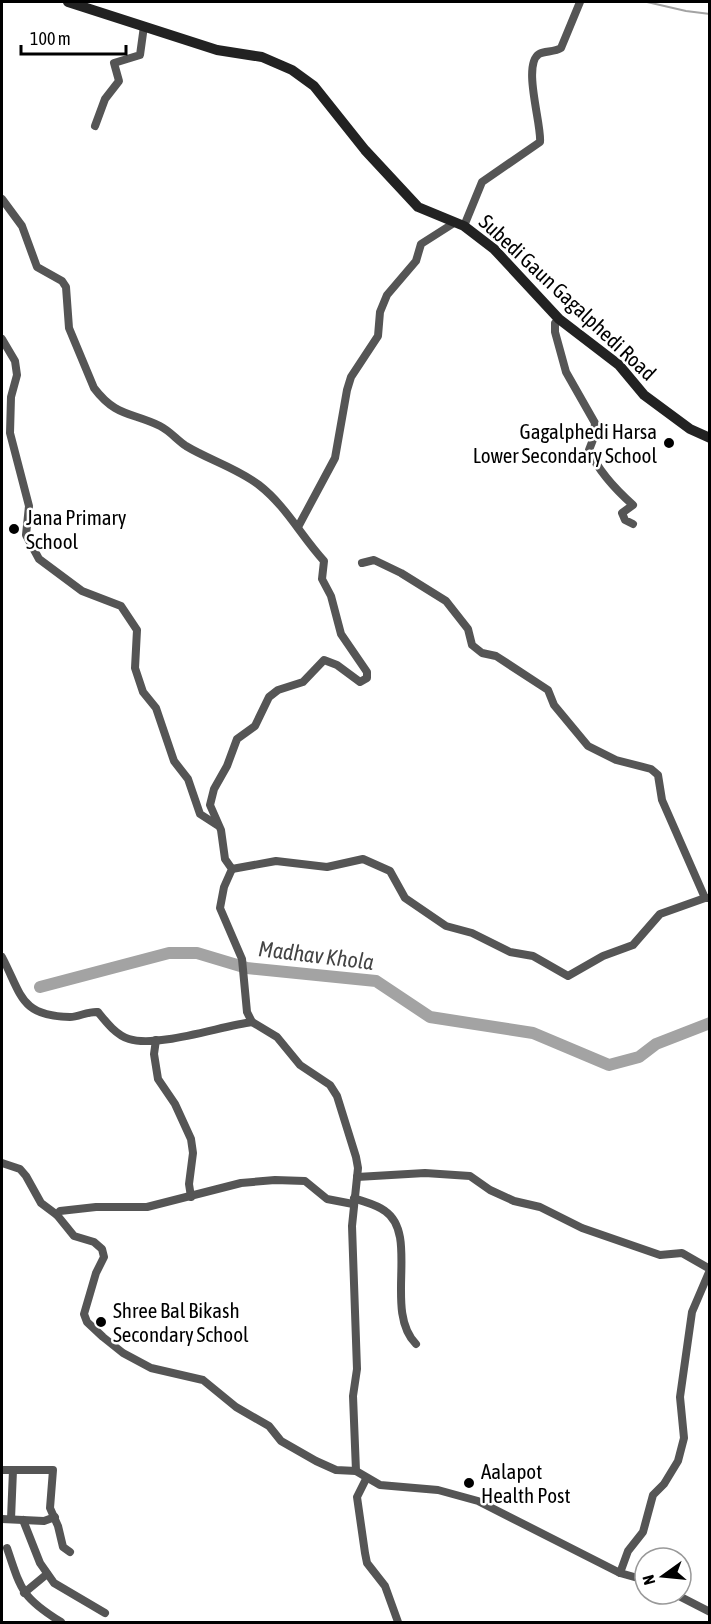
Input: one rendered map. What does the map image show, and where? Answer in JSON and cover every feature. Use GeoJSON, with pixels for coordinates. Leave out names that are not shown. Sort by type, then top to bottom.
{"type":"FeatureCollection","features":[{"type":"Feature","properties":{"kind":"street","name":"Subedi Gaun Gagalphedi Road"},"geometry":{"type":"LineString","coordinates":[[68,2],[217,50],[247,53],[292,70],[314,86],[365,150],[418,207],[459,224],[494,249],[559,319],[619,365],[644,395],[690,429],[710,438]]}},
{"type":"Feature","properties":{"kind":"street"},"geometry":{"type":"LineString","coordinates":[[298,527],[335,458],[351,377],[378,336],[380,312],[387,295],[416,261],[422,244],[459,224],[482,182],[540,142],[542,134],[533,95],[534,61],[539,54],[561,48],[580,2]]}},
{"type":"Feature","properties":{"kind":"street"},"geometry":{"type":"LineString","coordinates":[[95,126],[105,99],[119,81],[114,63],[140,55],[144,26]]}},
{"type":"Feature","properties":{"kind":"street"},"geometry":{"type":"LineString","coordinates":[[2,199],[22,226],[37,267],[62,280],[66,287],[69,328],[94,388],[111,408],[162,426],[184,445],[257,484],[276,500],[324,561],[322,579],[331,596],[341,634],[364,666],[367,678],[364,681],[356,680],[337,665],[324,660],[303,682],[278,690],[269,697],[255,726],[237,739],[227,766],[214,789],[210,805],[220,830],[225,859],[232,869]]}},
{"type":"Feature","properties":{"kind":"street"},"geometry":{"type":"LineString","coordinates":[[559,319],[555,323],[555,332],[566,372],[595,423],[594,437],[589,450],[595,463],[614,488],[633,505],[622,513],[625,520],[633,524]]}},
{"type":"Feature","properties":{"kind":"street"},"geometry":{"type":"LineString","coordinates":[[2,339],[15,361],[17,375],[11,397],[10,433],[29,506],[26,536],[39,559],[82,591],[121,606],[137,630],[135,668],[143,692],[156,708],[174,762],[188,779],[200,814],[217,825]]}},
{"type":"Feature","properties":{"kind":"street"},"geometry":{"type":"LineString","coordinates":[[232,869],[276,861],[327,867],[363,859],[390,871],[405,898],[446,926],[472,933],[510,952],[533,956],[568,976],[603,956],[633,945],[660,914],[707,898],[662,800],[658,775],[651,769],[616,760],[588,746],[554,705],[548,690],[496,656],[482,653],[472,645],[468,629],[446,602],[401,573],[374,560],[362,563]]}},
{"type":"Feature","properties":{"kind":"street"},"geometry":{"type":"LineString","coordinates":[[232,869],[224,887],[220,908],[242,959],[247,1012],[252,1022],[277,1037],[300,1065],[334,1090],[354,1146],[357,1177],[354,1201],[357,1369],[353,1396],[356,1471]]}},
{"type":"Feature","properties":{"kind":"street"},"geometry":{"type":"LineString","coordinates":[[2,957],[21,1000],[35,1012],[73,1017],[98,1012],[124,1037],[131,1040],[156,1040],[252,1022]]}},
{"type":"Feature","properties":{"kind":"street"},"geometry":{"type":"LineString","coordinates":[[156,1040],[154,1054],[158,1079],[175,1104],[191,1139],[193,1153],[189,1184],[191,1197]]}},
{"type":"Feature","properties":{"kind":"street"},"geometry":{"type":"LineString","coordinates":[[2,1163],[20,1170],[26,1176],[41,1203],[57,1215],[74,1236],[94,1242],[102,1249],[104,1257],[96,1273],[84,1314],[87,1322],[123,1353],[151,1368],[202,1380],[236,1407],[269,1426],[282,1441],[336,1470],[356,1471],[366,1479],[381,1485],[438,1490],[478,1501],[620,1573],[633,1577]]}},
{"type":"Feature","properties":{"kind":"street"},"geometry":{"type":"LineString","coordinates":[[357,1177],[425,1173],[470,1176],[490,1190],[514,1201],[540,1207],[582,1228],[660,1255],[682,1253],[710,1269],[692,1312],[680,1397],[684,1438],[678,1461],[664,1484],[653,1495],[643,1532],[628,1551],[620,1573]]}},
{"type":"Feature","properties":{"kind":"street"},"geometry":{"type":"LineString","coordinates":[[57,1215],[60,1211],[96,1207],[147,1208],[241,1183],[275,1180],[305,1181],[327,1199],[354,1201],[386,1211],[400,1231],[401,1302],[407,1331],[416,1344]]}},
{"type":"Feature","properties":{"kind":"street"},"geometry":{"type":"LineString","coordinates":[[2,1470],[53,1470],[49,1500],[63,1546],[70,1552]]}},
{"type":"Feature","properties":{"kind":"street"},"geometry":{"type":"LineString","coordinates":[[11,1519],[12,1470]]}},
{"type":"Feature","properties":{"kind":"street"},"geometry":{"type":"LineString","coordinates":[[366,1479],[357,1497],[365,1553],[368,1563],[385,1586],[398,1623]]}},
{"type":"Feature","properties":{"kind":"street"},"geometry":{"type":"LineString","coordinates":[[2,1519],[44,1521],[55,1517]]}},
{"type":"Feature","properties":{"kind":"street"},"geometry":{"type":"LineString","coordinates":[[23,1520],[47,1574],[63,1591],[105,1613]]}},
{"type":"Feature","properties":{"kind":"street"},"geometry":{"type":"LineString","coordinates":[[7,1548],[24,1593],[39,1608],[61,1623]]}},
{"type":"Feature","properties":{"kind":"street"},"geometry":{"type":"LineString","coordinates":[[24,1593],[47,1574]]}},
{"type":"Feature","properties":{"kind":"street"},"geometry":{"type":"LineString","coordinates":[[693,1603],[710,1612]]}},
{"type":"Feature","properties":{"kind":"waterway"},"geometry":{"type":"LineString","coordinates":[[647,2],[710,14]]}},
{"type":"Feature","properties":{"kind":"waterway","name":"Madhav Khola"},"geometry":{"type":"LineString","coordinates":[[40,987],[169,953],[197,953],[247,968],[376,981],[430,1017],[533,1033],[609,1065],[639,1057],[656,1044],[710,1023]]}},
{"type":"Feature","properties":{"kind":"place","name":"Gagalphedi Harsa Lower Secondary School"},"geometry":{"type":"Point","coordinates":[669,443]}},
{"type":"Feature","properties":{"kind":"place","name":"Jana Primary School"},"geometry":{"type":"Point","coordinates":[14,529]}},
{"type":"Feature","properties":{"kind":"place","name":"Shree Bal Bikash Secondary School"},"geometry":{"type":"Point","coordinates":[101,1322]}},
{"type":"Feature","properties":{"kind":"place","name":"Aalapot Health Post"},"geometry":{"type":"Point","coordinates":[469,1483]}}]}
